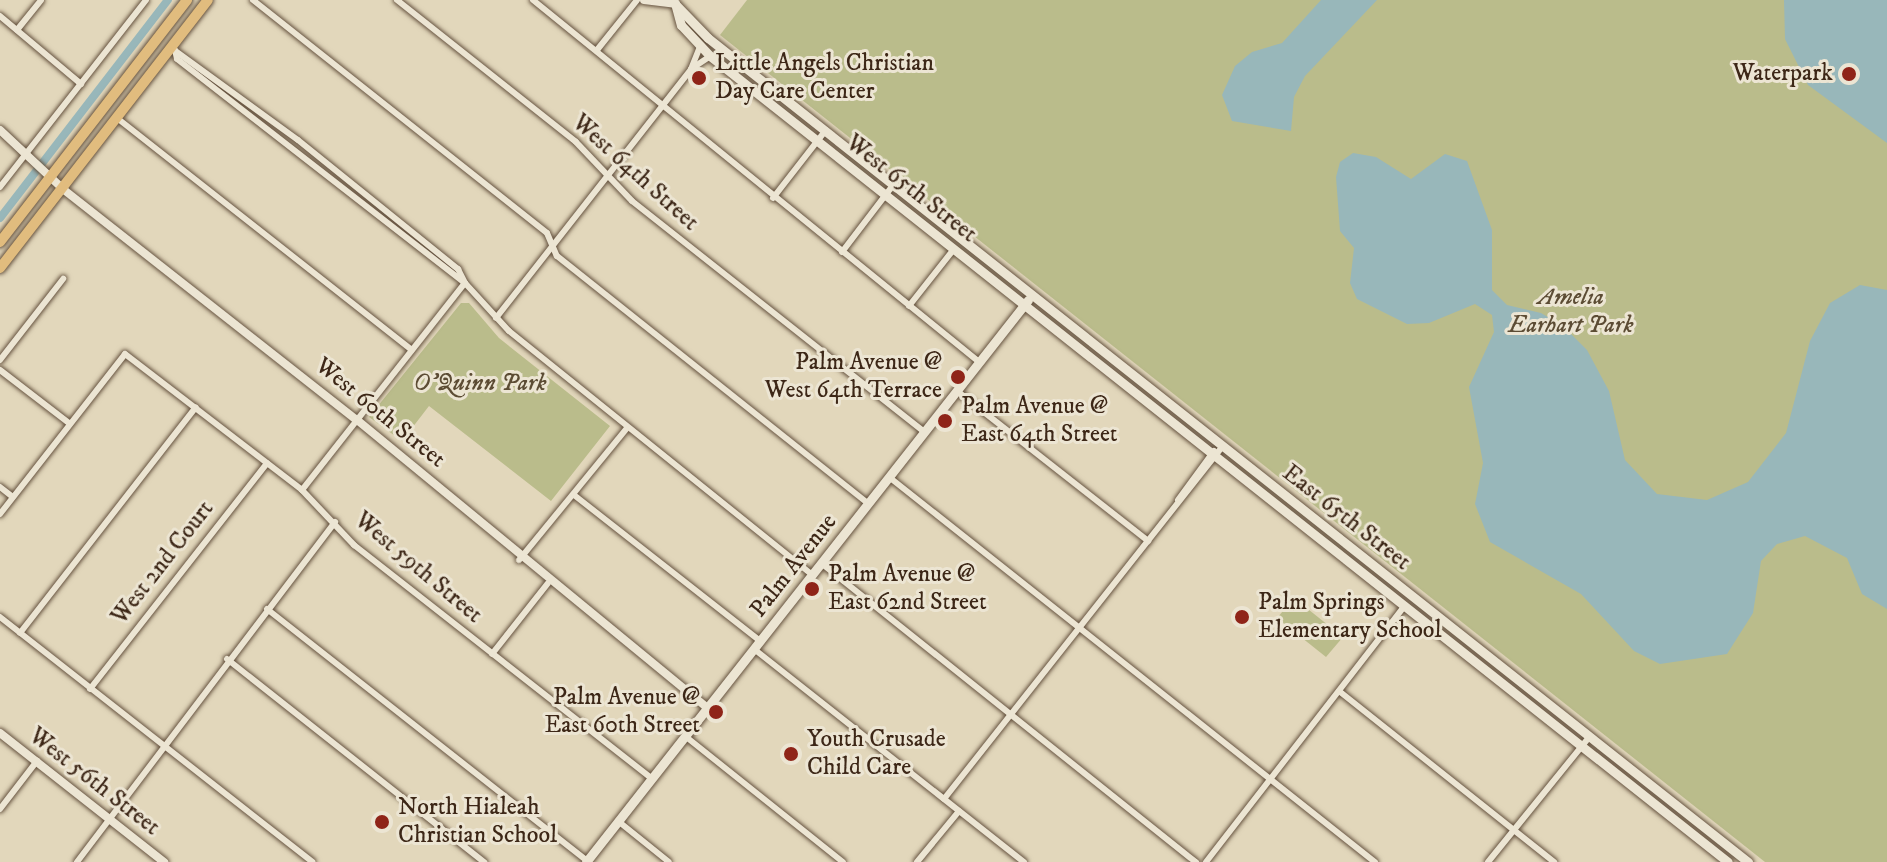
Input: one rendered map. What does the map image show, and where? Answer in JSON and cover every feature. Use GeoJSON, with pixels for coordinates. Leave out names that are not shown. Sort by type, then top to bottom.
{"type":"FeatureCollection","features":[{"type":"Feature","properties":{"kind":"main road"},"geometry":{"type":"LineString","coordinates":[[0,242],[187,0]]}},
{"type":"Feature","properties":{"kind":"main road"},"geometry":{"type":"LineString","coordinates":[[0,268],[174,49],[208,0]]}},
{"type":"Feature","properties":{"kind":"main road","name":"West 65th Street"},"geometry":{"type":"LineString","coordinates":[[674,2],[681,25],[710,56],[1025,304]]}},
{"type":"Feature","properties":{"kind":"main road","name":"West 65th Street"},"geometry":{"type":"LineString","coordinates":[[674,2],[826,130],[1032,295]]}},
{"type":"Feature","properties":{"kind":"main road","name":"Palm Avenue"},"geometry":{"type":"LineString","coordinates":[[587,861],[1032,295]]}},
{"type":"Feature","properties":{"kind":"main road","name":"East 65th Street"},"geometry":{"type":"LineString","coordinates":[[1032,295],[1748,862]]}},
{"type":"Feature","properties":{"kind":"main road","name":"East 65th Street"},"geometry":{"type":"LineString","coordinates":[[1025,304],[1728,862]]}},
{"type":"Feature","properties":{"kind":"street"},"geometry":{"type":"LineString","coordinates":[[17,30],[41,0]]}},
{"type":"Feature","properties":{"kind":"street"},"geometry":{"type":"LineString","coordinates":[[0,187],[146,0]]}},
{"type":"Feature","properties":{"kind":"street"},"geometry":{"type":"LineString","coordinates":[[253,0],[547,233],[553,246],[593,284],[868,503]]}},
{"type":"Feature","properties":{"kind":"street","name":"West 64th Street"},"geometry":{"type":"LineString","coordinates":[[397,0],[610,174],[632,201],[924,432]]}},
{"type":"Feature","properties":{"kind":"street"},"geometry":{"type":"LineString","coordinates":[[533,0],[773,198],[979,362]]}},
{"type":"Feature","properties":{"kind":"street"},"geometry":{"type":"LineString","coordinates":[[597,50],[637,0]]}},
{"type":"Feature","properties":{"kind":"street"},"geometry":{"type":"LineString","coordinates":[[644,0],[674,2]]}},
{"type":"Feature","properties":{"kind":"street"},"geometry":{"type":"LineString","coordinates":[[0,16],[81,84]]}},
{"type":"Feature","properties":{"kind":"street"},"geometry":{"type":"LineString","coordinates":[[496,318],[691,69],[700,47]]}},
{"type":"Feature","properties":{"kind":"street"},"geometry":{"type":"LineString","coordinates":[[174,49],[177,59],[465,283],[496,318],[627,428],[812,575]]}},
{"type":"Feature","properties":{"kind":"street"},"geometry":{"type":"LineString","coordinates":[[174,49],[298,140],[458,269],[465,283]]}},
{"type":"Feature","properties":{"kind":"street"},"geometry":{"type":"LineString","coordinates":[[691,69],[710,56]]}},
{"type":"Feature","properties":{"kind":"street"},"geometry":{"type":"LineString","coordinates":[[117,118],[412,350]]}},
{"type":"Feature","properties":{"kind":"street","name":"West 60th Street"},"geometry":{"type":"LineString","coordinates":[[0,130],[63,189],[357,420],[519,560],[707,708]]}},
{"type":"Feature","properties":{"kind":"street"},"geometry":{"type":"LineString","coordinates":[[773,198],[826,130]]}},
{"type":"Feature","properties":{"kind":"street"},"geometry":{"type":"LineString","coordinates":[[842,252],[894,184]]}},
{"type":"Feature","properties":{"kind":"street"},"geometry":{"type":"LineString","coordinates":[[909,306],[954,249]]}},
{"type":"Feature","properties":{"kind":"street"},"geometry":{"type":"LineString","coordinates":[[0,360],[63,279]]}},
{"type":"Feature","properties":{"kind":"street"},"geometry":{"type":"LineString","coordinates":[[302,490],[465,283]]}},
{"type":"Feature","properties":{"kind":"street","name":"West 59th Street"},"geometry":{"type":"LineString","coordinates":[[70,424],[125,354],[302,490],[354,545],[652,779]]}},
{"type":"Feature","properties":{"kind":"street"},"geometry":{"type":"LineString","coordinates":[[0,370],[70,424],[0,514]]}},
{"type":"Feature","properties":{"kind":"street"},"geometry":{"type":"LineString","coordinates":[[957,391],[1148,541]]}},
{"type":"Feature","properties":{"kind":"street"},"geometry":{"type":"LineString","coordinates":[[20,633],[196,407]]}},
{"type":"Feature","properties":{"kind":"street"},"geometry":{"type":"LineString","coordinates":[[519,560],[627,428]]}},
{"type":"Feature","properties":{"kind":"street"},"geometry":{"type":"LineString","coordinates":[[944,799],[1223,446]]}},
{"type":"Feature","properties":{"kind":"street","name":"West 2nd Court"},"geometry":{"type":"LineString","coordinates":[[90,689],[267,463]]}},
{"type":"Feature","properties":{"kind":"street"},"geometry":{"type":"LineString","coordinates":[[889,477],[1375,862]]}},
{"type":"Feature","properties":{"kind":"street"},"geometry":{"type":"LineString","coordinates":[[0,487],[13,497]]}},
{"type":"Feature","properties":{"kind":"street"},"geometry":{"type":"LineString","coordinates":[[574,495],[1024,862]]}},
{"type":"Feature","properties":{"kind":"street"},"geometry":{"type":"LineString","coordinates":[[77,862],[227,659],[335,522]]}},
{"type":"Feature","properties":{"kind":"street"},"geometry":{"type":"LineString","coordinates":[[821,563],[1196,862]]}},
{"type":"Feature","properties":{"kind":"street"},"geometry":{"type":"LineString","coordinates":[[492,654],[548,583]]}},
{"type":"Feature","properties":{"kind":"street"},"geometry":{"type":"LineString","coordinates":[[1206,862],[1412,596]]}},
{"type":"Feature","properties":{"kind":"street"},"geometry":{"type":"LineString","coordinates":[[267,609],[587,861]]}},
{"type":"Feature","properties":{"kind":"street"},"geometry":{"type":"LineString","coordinates":[[0,617],[312,862]]}},
{"type":"Feature","properties":{"kind":"street"},"geometry":{"type":"LineString","coordinates":[[227,659],[484,862]]}},
{"type":"Feature","properties":{"kind":"street"},"geometry":{"type":"LineString","coordinates":[[1339,691],[1554,862]]}},
{"type":"Feature","properties":{"kind":"street","name":"West 56th Street"},"geometry":{"type":"LineString","coordinates":[[0,733],[164,862]]}},
{"type":"Feature","properties":{"kind":"street"},"geometry":{"type":"LineString","coordinates":[[685,736],[843,862]]}},
{"type":"Feature","properties":{"kind":"street"},"geometry":{"type":"LineString","coordinates":[[1488,862],[1590,736]]}},
{"type":"Feature","properties":{"kind":"street"},"geometry":{"type":"LineString","coordinates":[[0,809],[37,761]]}},
{"type":"Feature","properties":{"kind":"street"},"geometry":{"type":"LineString","coordinates":[[917,862],[959,811]]}},
{"type":"Feature","properties":{"kind":"street"},"geometry":{"type":"LineString","coordinates":[[618,821],[669,862]]}},
{"type":"Feature","properties":{"kind":"green space","name":"Amelia Earhart Park"},"geometry":{"type":"Polygon","coordinates":[[[747,0],[1887,0],[1887,862],[1765,862],[720,35],[747,0]]]}},
{"type":"Feature","properties":{"kind":"green space","name":"O'Quinn Park"},"geometry":{"type":"Polygon","coordinates":[[[461,303],[469,303],[499,338],[610,426],[551,501],[429,406],[402,441],[369,417],[461,303]]]}},
{"type":"Feature","properties":{"kind":"green space"},"geometry":{"type":"Polygon","coordinates":[[[1294,598],[1343,637],[1326,657],[1277,618],[1294,598]]]}},
{"type":"Feature","properties":{"kind":"water"},"geometry":{"type":"Polygon","coordinates":[[[1321,0],[1377,0],[1305,76],[1294,97],[1291,131],[1232,121],[1222,95],[1235,66],[1252,52],[1282,43],[1321,0]]]}},
{"type":"Feature","properties":{"kind":"water","name":"Waterpark"},"geometry":{"type":"Polygon","coordinates":[[[1784,0],[1887,0],[1887,143],[1808,85],[1785,39],[1784,0]]]}},
{"type":"Feature","properties":{"kind":"water"},"geometry":{"type":"Polygon","coordinates":[[[1353,153],[1376,157],[1411,179],[1445,154],[1467,161],[1492,230],[1492,290],[1507,305],[1541,313],[1563,326],[1587,350],[1609,391],[1625,460],[1657,494],[1707,500],[1748,482],[1786,433],[1810,341],[1830,303],[1860,285],[1887,290],[1887,609],[1862,594],[1847,558],[1805,536],[1777,544],[1761,561],[1753,613],[1727,654],[1660,664],[1634,651],[1581,594],[1490,542],[1475,504],[1483,463],[1469,387],[1494,332],[1492,315],[1475,304],[1429,323],[1407,324],[1357,299],[1350,283],[1354,248],[1340,231],[1336,177],[1340,162],[1353,153]]]}},
{"type":"Feature","properties":{"kind":"waterway"},"geometry":{"type":"LineString","coordinates":[[0,218],[168,0]]}},
{"type":"Feature","properties":{"kind":"place","name":"Waterpark"},"geometry":{"type":"Point","coordinates":[1849,74]}},
{"type":"Feature","properties":{"kind":"place","name":"Little Angels Christian Day Care Center"},"geometry":{"type":"Point","coordinates":[699,78]}},
{"type":"Feature","properties":{"kind":"place","name":"Palm Avenue @ West 64th Terrace"},"geometry":{"type":"Point","coordinates":[958,377]}},
{"type":"Feature","properties":{"kind":"place","name":"Palm Avenue @ East 64th Street"},"geometry":{"type":"Point","coordinates":[945,421]}},
{"type":"Feature","properties":{"kind":"place","name":"Palm Avenue @ East 62nd Street"},"geometry":{"type":"Point","coordinates":[812,589]}},
{"type":"Feature","properties":{"kind":"place","name":"Palm Springs Elementary School"},"geometry":{"type":"Point","coordinates":[1242,617]}},
{"type":"Feature","properties":{"kind":"place","name":"Palm Avenue @ East 60th Street"},"geometry":{"type":"Point","coordinates":[716,712]}},
{"type":"Feature","properties":{"kind":"place","name":"Youth Crusade Child Care"},"geometry":{"type":"Point","coordinates":[791,754]}},
{"type":"Feature","properties":{"kind":"place","name":"North Hialeah Christian School"},"geometry":{"type":"Point","coordinates":[382,822]}}]}
